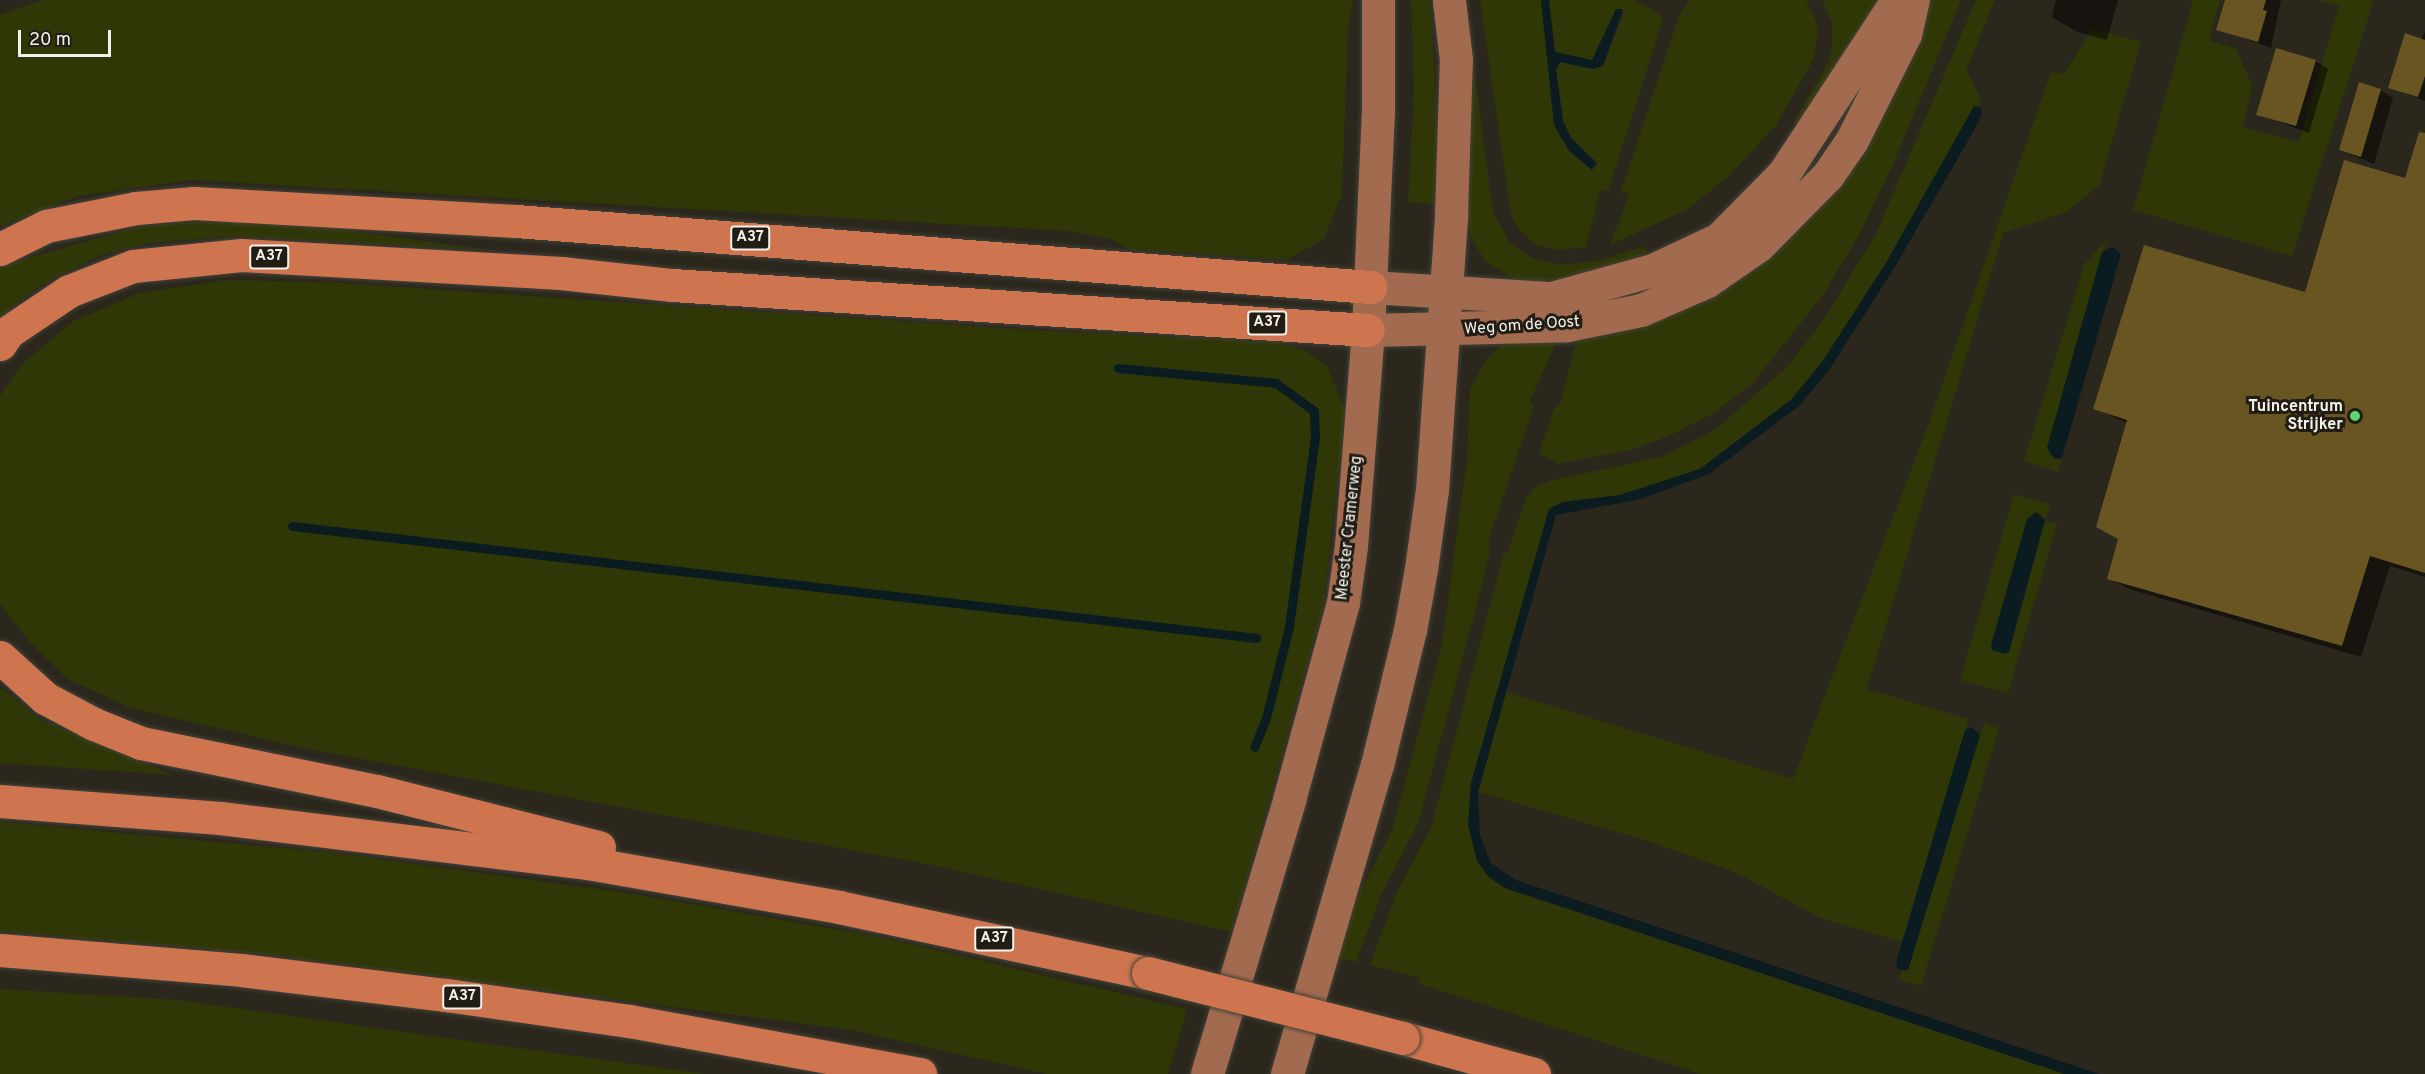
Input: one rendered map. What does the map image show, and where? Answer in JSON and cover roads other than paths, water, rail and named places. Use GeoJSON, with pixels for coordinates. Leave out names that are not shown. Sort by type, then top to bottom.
{"type":"FeatureCollection","features":[{"type":"Feature","properties":{"kind":"highway","name":"A37"},"geometry":{"type":"LineString","coordinates":[[0,249],[46,226],[136,208],[194,203],[516,221],[1370,287]]}},
{"type":"Feature","properties":{"kind":"highway","name":"A37"},"geometry":{"type":"LineString","coordinates":[[0,344],[8,332],[69,291],[133,266],[241,255],[561,273],[672,285],[1368,330]]}},
{"type":"Feature","properties":{"kind":"highway","name":"A37"},"geometry":{"type":"LineString","coordinates":[[0,657],[45,698],[94,724],[141,742],[377,791],[839,907],[1148,973],[1534,1074]]}},
{"type":"Feature","properties":{"kind":"highway","name":"A37"},"geometry":{"type":"LineString","coordinates":[[0,801],[220,818],[399,838],[588,864],[839,907]]}},
{"type":"Feature","properties":{"kind":"highway","name":"A37"},"geometry":{"type":"LineString","coordinates":[[0,950],[241,970],[446,995],[629,1021],[920,1074]]}},
{"type":"Feature","properties":{"kind":"main road","name":"Meester Cramerweg"},"geometry":{"type":"LineString","coordinates":[[1207,1074],[1289,800],[1342,603],[1351,546],[1368,330],[1378,0]]}},
{"type":"Feature","properties":{"kind":"main road"},"geometry":{"type":"LineString","coordinates":[[1287,1074],[1377,765],[1410,630],[1432,490],[1444,331],[1456,60],[1449,0]]}},
{"type":"Feature","properties":{"kind":"main road","name":"Weg om de Oost"},"geometry":{"type":"LineString","coordinates":[[1370,287],[1446,294],[1552,298],[1653,270],[1719,239],[1784,173],[1897,0]]}},
{"type":"Feature","properties":{"kind":"main road","name":"Weg om de Oost"},"geometry":{"type":"LineString","coordinates":[[1368,330],[1444,331],[1567,325],[1641,310],[1707,281],[1751,251],[1800,206],[1852,140],[1905,34],[1913,0]]}},
{"type":"Feature","properties":{"kind":"waterway"},"geometry":{"type":"LineString","coordinates":[[1118,368],[1276,383],[1314,411],[1315,437],[1289,627],[1266,718],[1254,747]]}},
{"type":"Feature","properties":{"kind":"waterway"},"geometry":{"type":"LineString","coordinates":[[292,526],[1257,638]]}},
{"type":"Feature","properties":{"kind":"place","name":"Tuincentrum Strijker"},"geometry":{"type":"Point","coordinates":[2355,416]}}]}
